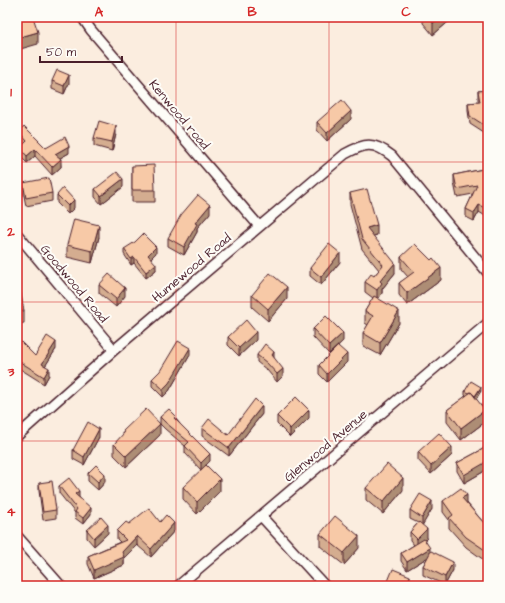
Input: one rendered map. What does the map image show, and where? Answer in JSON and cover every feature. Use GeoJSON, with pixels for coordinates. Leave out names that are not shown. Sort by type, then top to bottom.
{"type":"FeatureCollection","features":[{"type":"Feature","properties":{"kind":"street","name":"Kenwood road"},"geometry":{"type":"LineString","coordinates":[[82,17],[96,36],[259,226]]}},
{"type":"Feature","properties":{"kind":"street","name":"Humewood Road"},"geometry":{"type":"LineString","coordinates":[[17,436],[114,350],[259,226],[345,154],[359,146],[377,146],[392,156],[488,273]]}},
{"type":"Feature","properties":{"kind":"street","name":"Goodwood Road"},"geometry":{"type":"LineString","coordinates":[[17,234],[114,350]]}},
{"type":"Feature","properties":{"kind":"street","name":"Glenwood Avenue"},"geometry":{"type":"LineString","coordinates":[[178,586],[488,323]]}},
{"type":"Feature","properties":{"kind":"street"},"geometry":{"type":"LineString","coordinates":[[261,516],[325,586]]}},
{"type":"Feature","properties":{"kind":"street"},"geometry":{"type":"LineString","coordinates":[[17,536],[56,585]]}},
{"type":"Feature","properties":{"kind":"building"},"geometry":{"type":"Polygon","coordinates":[[[17,17],[33,17],[38,32],[17,38],[17,17]]]}},
{"type":"Feature","properties":{"kind":"building"},"geometry":{"type":"Polygon","coordinates":[[[428,17],[440,17],[433,23],[428,17]]]}},
{"type":"Feature","properties":{"kind":"building"},"geometry":{"type":"Polygon","coordinates":[[[57,70],[69,75],[64,86],[52,81],[57,70]]]}},
{"type":"Feature","properties":{"kind":"building"},"geometry":{"type":"Polygon","coordinates":[[[488,90],[487,127],[470,116],[468,103],[480,102],[478,91],[488,90]]]}},
{"type":"Feature","properties":{"kind":"building"},"geometry":{"type":"Polygon","coordinates":[[[342,100],[351,111],[327,133],[317,122],[342,100]]]}},
{"type":"Feature","properties":{"kind":"building"},"geometry":{"type":"Polygon","coordinates":[[[99,121],[116,126],[112,142],[94,138],[99,121]]]}},
{"type":"Feature","properties":{"kind":"building"},"geometry":{"type":"Polygon","coordinates":[[[24,126],[46,148],[65,137],[69,146],[55,154],[61,159],[52,167],[35,149],[27,156],[20,148],[27,141],[19,132],[24,126]]]}},
{"type":"Feature","properties":{"kind":"building"},"geometry":{"type":"Polygon","coordinates":[[[154,165],[155,190],[132,190],[132,166],[154,165]]]}},
{"type":"Feature","properties":{"kind":"building"},"geometry":{"type":"Polygon","coordinates":[[[488,168],[488,208],[487,209],[479,205],[474,213],[466,209],[477,185],[457,189],[454,175],[488,168]]]}},
{"type":"Feature","properties":{"kind":"building"},"geometry":{"type":"Polygon","coordinates":[[[117,172],[123,179],[101,196],[95,189],[117,172]]]}},
{"type":"Feature","properties":{"kind":"building"},"geometry":{"type":"Polygon","coordinates":[[[49,178],[52,193],[26,198],[23,183],[49,178]]]}},
{"type":"Feature","properties":{"kind":"building"},"geometry":{"type":"Polygon","coordinates":[[[63,188],[74,200],[68,206],[57,195],[63,188]]]}},
{"type":"Feature","properties":{"kind":"building"},"geometry":{"type":"Polygon","coordinates":[[[367,189],[377,225],[367,228],[395,263],[380,281],[382,283],[377,290],[365,282],[371,274],[374,276],[383,265],[362,239],[350,193],[367,189]]]}},
{"type":"Feature","properties":{"kind":"building"},"geometry":{"type":"Polygon","coordinates":[[[198,195],[210,205],[195,223],[197,224],[184,247],[168,238],[181,215],[198,195]]]}},
{"type":"Feature","properties":{"kind":"building"},"geometry":{"type":"Polygon","coordinates":[[[74,219],[99,225],[92,251],[67,245],[74,219]]]}},
{"type":"Feature","properties":{"kind":"building"},"geometry":{"type":"Polygon","coordinates":[[[143,234],[156,247],[148,255],[156,264],[146,272],[134,257],[131,259],[124,249],[135,242],[143,234]]]}},
{"type":"Feature","properties":{"kind":"building"},"geometry":{"type":"Polygon","coordinates":[[[329,244],[340,253],[321,277],[310,268],[329,244]]]}},
{"type":"Feature","properties":{"kind":"building"},"geometry":{"type":"Polygon","coordinates":[[[415,244],[431,260],[433,258],[441,268],[407,293],[399,283],[414,272],[401,257],[415,244]]]}},
{"type":"Feature","properties":{"kind":"building"},"geometry":{"type":"Polygon","coordinates":[[[270,273],[287,287],[268,309],[252,295],[270,273]]]}},
{"type":"Feature","properties":{"kind":"building"},"geometry":{"type":"Polygon","coordinates":[[[109,274],[125,288],[116,299],[99,285],[109,274]]]}},
{"type":"Feature","properties":{"kind":"building"},"geometry":{"type":"Polygon","coordinates":[[[19,283],[24,311],[17,312],[17,284],[19,283]]]}},
{"type":"Feature","properties":{"kind":"building"},"geometry":{"type":"Polygon","coordinates":[[[374,296],[399,311],[380,343],[363,333],[373,316],[365,311],[374,296]]]}},
{"type":"Feature","properties":{"kind":"building"},"geometry":{"type":"Polygon","coordinates":[[[326,316],[343,333],[329,346],[313,329],[326,316]]]}},
{"type":"Feature","properties":{"kind":"building"},"geometry":{"type":"Polygon","coordinates":[[[246,320],[256,332],[239,348],[228,337],[246,320]]]}},
{"type":"Feature","properties":{"kind":"building"},"geometry":{"type":"Polygon","coordinates":[[[47,336],[56,342],[42,364],[49,368],[44,377],[17,360],[17,338],[35,356],[47,336]]]}},
{"type":"Feature","properties":{"kind":"building"},"geometry":{"type":"Polygon","coordinates":[[[178,341],[190,348],[169,383],[163,389],[152,379],[160,371],[178,341]]]}},
{"type":"Feature","properties":{"kind":"building"},"geometry":{"type":"Polygon","coordinates":[[[265,344],[274,352],[272,355],[283,369],[277,374],[257,355],[265,344]]]}},
{"type":"Feature","properties":{"kind":"building"},"geometry":{"type":"Polygon","coordinates":[[[338,346],[347,354],[327,374],[319,365],[338,346]]]}},
{"type":"Feature","properties":{"kind":"building"},"geometry":{"type":"Polygon","coordinates":[[[471,381],[481,387],[475,396],[471,392],[469,393],[465,391],[471,381]]]}},
{"type":"Feature","properties":{"kind":"building"},"geometry":{"type":"Polygon","coordinates":[[[471,392],[485,410],[461,428],[447,410],[471,392]]]}},
{"type":"Feature","properties":{"kind":"building"},"geometry":{"type":"Polygon","coordinates":[[[296,397],[309,410],[290,429],[277,416],[296,397]]]}},
{"type":"Feature","properties":{"kind":"building"},"geometry":{"type":"Polygon","coordinates":[[[255,399],[262,406],[229,448],[202,428],[209,419],[228,435],[255,399]]]}},
{"type":"Feature","properties":{"kind":"building"},"geometry":{"type":"Polygon","coordinates":[[[146,409],[160,424],[126,456],[114,444],[124,433],[123,431],[146,409]]]}},
{"type":"Feature","properties":{"kind":"building"},"geometry":{"type":"Polygon","coordinates":[[[169,409],[176,416],[174,418],[210,454],[201,463],[185,446],[189,442],[160,417],[169,409]]]}},
{"type":"Feature","properties":{"kind":"building"},"geometry":{"type":"Polygon","coordinates":[[[88,422],[99,429],[84,457],[73,450],[88,422]]]}},
{"type":"Feature","properties":{"kind":"building"},"geometry":{"type":"Polygon","coordinates":[[[439,433],[452,447],[431,466],[418,452],[439,433]]]}},
{"type":"Feature","properties":{"kind":"building"},"geometry":{"type":"Polygon","coordinates":[[[488,442],[488,458],[483,464],[464,475],[457,463],[483,449],[488,442]]]}},
{"type":"Feature","properties":{"kind":"building"},"geometry":{"type":"Polygon","coordinates":[[[387,464],[403,478],[383,502],[366,488],[387,464]]]}},
{"type":"Feature","properties":{"kind":"building"},"geometry":{"type":"Polygon","coordinates":[[[96,465],[105,474],[98,482],[88,473],[96,465]]]}},
{"type":"Feature","properties":{"kind":"building"},"geometry":{"type":"Polygon","coordinates":[[[206,465],[220,479],[197,502],[183,487],[206,465]]]}},
{"type":"Feature","properties":{"kind":"building"},"geometry":{"type":"Polygon","coordinates":[[[69,478],[79,491],[75,494],[91,508],[83,518],[75,512],[77,509],[59,486],[69,478]]]}},
{"type":"Feature","properties":{"kind":"building"},"geometry":{"type":"Polygon","coordinates":[[[52,481],[56,510],[43,512],[39,483],[52,481]]]}},
{"type":"Feature","properties":{"kind":"building"},"geometry":{"type":"Polygon","coordinates":[[[461,488],[467,495],[462,498],[484,523],[488,518],[488,552],[466,537],[449,518],[453,515],[443,501],[461,488]]]}},
{"type":"Feature","properties":{"kind":"building"},"geometry":{"type":"Polygon","coordinates":[[[420,494],[432,501],[422,518],[410,510],[420,494]]]}},
{"type":"Feature","properties":{"kind":"building"},"geometry":{"type":"Polygon","coordinates":[[[149,508],[160,522],[166,515],[174,523],[151,549],[137,536],[122,552],[124,557],[94,570],[88,556],[126,540],[117,531],[126,522],[129,524],[149,508]]]}},
{"type":"Feature","properties":{"kind":"building"},"geometry":{"type":"Polygon","coordinates":[[[335,516],[359,536],[344,553],[320,534],[335,516]]]}},
{"type":"Feature","properties":{"kind":"building"},"geometry":{"type":"Polygon","coordinates":[[[101,517],[108,525],[94,538],[87,530],[101,517]]]}},
{"type":"Feature","properties":{"kind":"building"},"geometry":{"type":"Polygon","coordinates":[[[419,522],[427,529],[417,539],[410,532],[419,522]]]}},
{"type":"Feature","properties":{"kind":"building"},"geometry":{"type":"Polygon","coordinates":[[[424,539],[430,548],[407,562],[401,553],[424,539]]]}},
{"type":"Feature","properties":{"kind":"building"},"geometry":{"type":"Polygon","coordinates":[[[431,551],[453,562],[445,577],[423,566],[431,551]]]}},
{"type":"Feature","properties":{"kind":"building"},"geometry":{"type":"Polygon","coordinates":[[[393,569],[410,576],[406,586],[386,586],[393,569]]]}}]}
